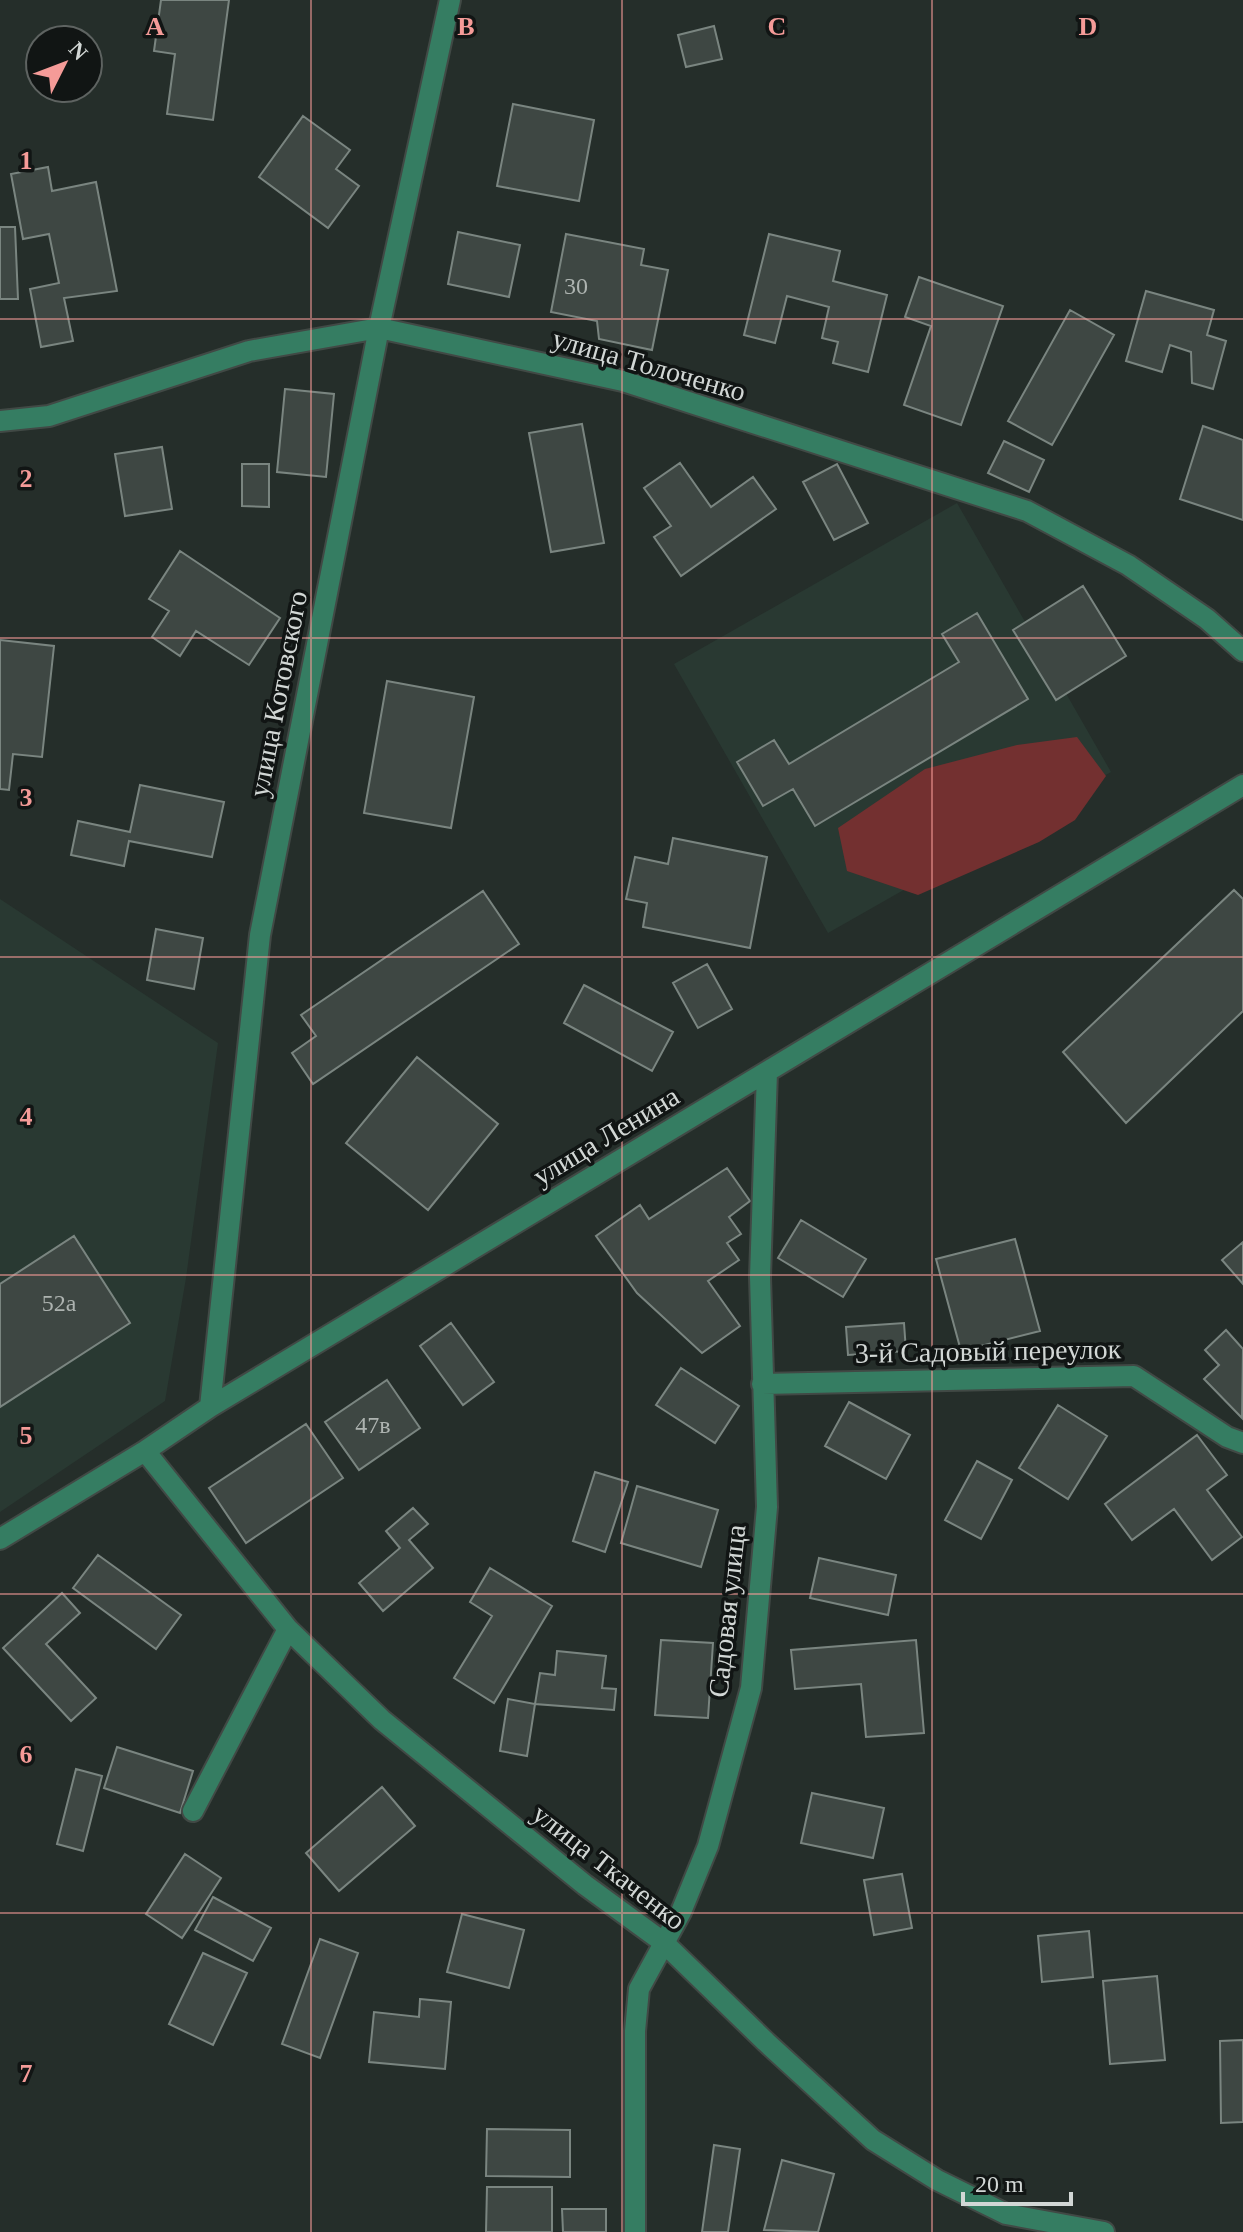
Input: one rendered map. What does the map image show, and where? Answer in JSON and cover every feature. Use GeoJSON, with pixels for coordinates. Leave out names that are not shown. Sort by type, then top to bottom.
{"type":"FeatureCollection","features":[{"type":"Feature","properties":{"kind":"street","name":"улица Котовского"},"geometry":{"type":"LineString","coordinates":[[210,1407],[260,935],[379,328],[450,0]]}},
{"type":"Feature","properties":{"kind":"street","name":"улица Толоченко"},"geometry":{"type":"LineString","coordinates":[[0,421],[49,416],[249,351],[379,328],[623,381],[1027,511],[1128,565],[1207,619],[1243,651]]}},
{"type":"Feature","properties":{"kind":"street","name":"улица Ленина"},"geometry":{"type":"LineString","coordinates":[[0,1539],[145,1451],[210,1407],[1243,785]]}},
{"type":"Feature","properties":{"kind":"street","name":"Садовая улица"},"geometry":{"type":"LineString","coordinates":[[635,2232],[635,2031],[639,1989],[681,1912],[708,1846],[751,1688],[767,1507],[760,1277],[767,1072]]}},
{"type":"Feature","properties":{"kind":"street","name":"3-й Садовый переулок"},"geometry":{"type":"LineString","coordinates":[[762,1384],[1134,1376],[1227,1437],[1243,1443]]}},
{"type":"Feature","properties":{"kind":"street","name":"улица Ткаченко"},"geometry":{"type":"LineString","coordinates":[[145,1451],[288,1629],[382,1720],[585,1885],[663,1942],[873,2140],[937,2180],[1006,2214],[1104,2232]]}},
{"type":"Feature","properties":{"kind":"street"},"geometry":{"type":"LineString","coordinates":[[193,1811],[288,1629]]}},
{"type":"Feature","properties":{"kind":"shaded area"},"geometry":{"type":"Polygon","coordinates":[[[957,503],[1111,772],[828,933],[674,664],[957,503]]]}},
{"type":"Feature","properties":{"kind":"shaded area"},"geometry":{"type":"Polygon","coordinates":[[[1077,737],[1106,776],[1075,820],[1039,842],[918,895],[847,871],[838,828],[925,769],[1017,745],[1077,737]]]}},
{"type":"Feature","properties":{"kind":"shaded area"},"geometry":{"type":"Polygon","coordinates":[[[0,899],[218,1043],[186,1278],[165,1401],[0,1512],[0,899]]]}},
{"type":"Feature","properties":{"kind":"building"},"geometry":{"type":"Polygon","coordinates":[[[161,0],[229,0],[213,120],[167,114],[175,54],[154,51],[161,0]]]}},
{"type":"Feature","properties":{"kind":"building"},"geometry":{"type":"Polygon","coordinates":[[[714,26],[722,59],[686,67],[678,35],[714,26]]]}},
{"type":"Feature","properties":{"kind":"building"},"geometry":{"type":"Polygon","coordinates":[[[513,104],[594,120],[579,201],[497,186],[513,104]]]}},
{"type":"Feature","properties":{"kind":"building"},"geometry":{"type":"Polygon","coordinates":[[[303,116],[350,150],[336,169],[359,186],[328,228],[259,177],[303,116]]]}},
{"type":"Feature","properties":{"kind":"building"},"geometry":{"type":"Polygon","coordinates":[[[48,167],[52,191],[96,182],[117,291],[64,298],[73,341],[41,347],[30,289],[59,283],[49,234],[23,239],[11,174],[48,167]]]}},
{"type":"Feature","properties":{"kind":"building"},"geometry":{"type":"Polygon","coordinates":[[[0,227],[15,227],[18,299],[0,299],[0,227]]]}},
{"type":"Feature","properties":{"kind":"building"},"geometry":{"type":"Polygon","coordinates":[[[458,232],[520,245],[509,297],[448,284],[458,232]]]}},
{"type":"Feature","properties":{"kind":"building"},"geometry":{"type":"Polygon","coordinates":[[[566,234],[644,249],[641,265],[668,270],[652,350],[599,339],[597,321],[551,312],[566,234]]]}},
{"type":"Feature","properties":{"kind":"building"},"geometry":{"type":"Polygon","coordinates":[[[769,234],[840,251],[833,281],[887,295],[868,372],[833,363],[838,342],[822,338],[829,307],[787,296],[775,343],[744,335],[769,234]]]}},
{"type":"Feature","properties":{"kind":"building"},"geometry":{"type":"Polygon","coordinates":[[[919,277],[1003,306],[961,425],[904,405],[931,326],[905,317],[919,277]]]}},
{"type":"Feature","properties":{"kind":"building"},"geometry":{"type":"Polygon","coordinates":[[[1146,291],[1214,310],[1207,335],[1226,341],[1213,389],[1192,383],[1191,352],[1170,345],[1162,372],[1126,361],[1146,291]]]}},
{"type":"Feature","properties":{"kind":"building"},"geometry":{"type":"Polygon","coordinates":[[[1070,310],[1114,335],[1052,445],[1008,421],[1070,310]]]}},
{"type":"Feature","properties":{"kind":"building"},"geometry":{"type":"Polygon","coordinates":[[[285,389],[334,394],[326,477],[277,472],[285,389]]]}},
{"type":"Feature","properties":{"kind":"building"},"geometry":{"type":"Polygon","coordinates":[[[582,424],[604,543],[551,552],[529,433],[582,424]]]}},
{"type":"Feature","properties":{"kind":"building"},"geometry":{"type":"Polygon","coordinates":[[[1203,426],[1243,440],[1243,520],[1180,499],[1203,426]]]}},
{"type":"Feature","properties":{"kind":"building"},"geometry":{"type":"Polygon","coordinates":[[[1004,441],[1044,460],[1029,492],[988,473],[1004,441]]]}},
{"type":"Feature","properties":{"kind":"building"},"geometry":{"type":"Polygon","coordinates":[[[162,447],[172,509],[125,516],[115,454],[162,447]]]}},
{"type":"Feature","properties":{"kind":"building"},"geometry":{"type":"Polygon","coordinates":[[[680,463],[711,507],[753,477],[776,509],[681,576],[654,537],[671,526],[644,488],[680,463]]]}},
{"type":"Feature","properties":{"kind":"building"},"geometry":{"type":"Polygon","coordinates":[[[242,464],[269,464],[269,507],[242,506],[242,464]]]}},
{"type":"Feature","properties":{"kind":"building"},"geometry":{"type":"Polygon","coordinates":[[[837,464],[868,523],[834,540],[803,482],[837,464]]]}},
{"type":"Feature","properties":{"kind":"building"},"geometry":{"type":"Polygon","coordinates":[[[180,551],[280,618],[249,665],[196,631],[180,656],[152,637],[169,611],[149,599],[180,551]]]}},
{"type":"Feature","properties":{"kind":"building"},"geometry":{"type":"Polygon","coordinates":[[[1083,586],[1126,656],[1056,700],[1013,630],[1083,586]]]}},
{"type":"Feature","properties":{"kind":"building"},"geometry":{"type":"Polygon","coordinates":[[[977,613],[1028,699],[815,826],[793,789],[763,806],[737,762],[774,740],[789,764],[959,662],[942,634],[977,613]]]}},
{"type":"Feature","properties":{"kind":"building"},"geometry":{"type":"Polygon","coordinates":[[[0,640],[54,646],[42,757],[13,754],[9,790],[0,789],[0,640]]]}},
{"type":"Feature","properties":{"kind":"building"},"geometry":{"type":"Polygon","coordinates":[[[387,681],[474,697],[451,828],[364,813],[387,681]]]}},
{"type":"Feature","properties":{"kind":"building"},"geometry":{"type":"Polygon","coordinates":[[[140,785],[224,802],[212,857],[129,841],[124,866],[71,855],[78,821],[130,832],[140,785]]]}},
{"type":"Feature","properties":{"kind":"building"},"geometry":{"type":"Polygon","coordinates":[[[673,838],[767,857],[750,948],[643,927],[647,903],[626,899],[635,857],[668,864],[673,838]]]}},
{"type":"Feature","properties":{"kind":"building"},"geometry":{"type":"Polygon","coordinates":[[[1234,890],[1243,899],[1243,1011],[1126,1123],[1063,1052],[1234,890]]]}},
{"type":"Feature","properties":{"kind":"building"},"geometry":{"type":"Polygon","coordinates":[[[483,891],[519,944],[313,1084],[292,1053],[316,1036],[301,1015],[483,891]]]}},
{"type":"Feature","properties":{"kind":"building"},"geometry":{"type":"Polygon","coordinates":[[[156,929],[203,938],[194,989],[147,980],[156,929]]]}},
{"type":"Feature","properties":{"kind":"building"},"geometry":{"type":"Polygon","coordinates":[[[707,964],[732,1009],[698,1028],[673,983],[707,964]]]}},
{"type":"Feature","properties":{"kind":"building"},"geometry":{"type":"Polygon","coordinates":[[[584,985],[673,1032],[652,1071],[564,1023],[584,985]]]}},
{"type":"Feature","properties":{"kind":"building"},"geometry":{"type":"Polygon","coordinates":[[[417,1057],[498,1124],[428,1210],[346,1143],[417,1057]]]}},
{"type":"Feature","properties":{"kind":"building"},"geometry":{"type":"Polygon","coordinates":[[[727,1168],[750,1201],[729,1217],[741,1234],[727,1243],[739,1260],[708,1281],[740,1326],[702,1353],[637,1293],[596,1236],[640,1205],[649,1219],[727,1168]]]}},
{"type":"Feature","properties":{"kind":"building"},"geometry":{"type":"Polygon","coordinates":[[[801,1220],[866,1259],[843,1297],[778,1258],[801,1220]]]}},
{"type":"Feature","properties":{"kind":"building"},"geometry":{"type":"Polygon","coordinates":[[[74,1236],[130,1323],[0,1407],[0,1284],[74,1236]]]}},
{"type":"Feature","properties":{"kind":"building"},"geometry":{"type":"Polygon","coordinates":[[[1015,1239],[1040,1331],[961,1351],[936,1259],[1015,1239]]]}},
{"type":"Feature","properties":{"kind":"building"},"geometry":{"type":"Polygon","coordinates":[[[1243,1242],[1243,1284],[1222,1260],[1243,1242]]]}},
{"type":"Feature","properties":{"kind":"building"},"geometry":{"type":"Polygon","coordinates":[[[451,1323],[494,1382],[463,1405],[420,1346],[451,1323]]]}},
{"type":"Feature","properties":{"kind":"building"},"geometry":{"type":"Polygon","coordinates":[[[904,1323],[906,1351],[848,1355],[846,1327],[904,1323]]]}},
{"type":"Feature","properties":{"kind":"building"},"geometry":{"type":"Polygon","coordinates":[[[1226,1330],[1243,1349],[1242,1418],[1204,1379],[1219,1365],[1205,1350],[1226,1330]]]}},
{"type":"Feature","properties":{"kind":"building"},"geometry":{"type":"Polygon","coordinates":[[[681,1368],[739,1406],[715,1443],[656,1405],[681,1368]]]}},
{"type":"Feature","properties":{"kind":"building"},"geometry":{"type":"Polygon","coordinates":[[[387,1380],[420,1428],[359,1470],[325,1422],[387,1380]]]}},
{"type":"Feature","properties":{"kind":"building"},"geometry":{"type":"Polygon","coordinates":[[[849,1402],[910,1435],[886,1479],[825,1446],[849,1402]]]}},
{"type":"Feature","properties":{"kind":"building"},"geometry":{"type":"Polygon","coordinates":[[[1058,1405],[1107,1436],[1068,1499],[1019,1468],[1058,1405]]]}},
{"type":"Feature","properties":{"kind":"building"},"geometry":{"type":"Polygon","coordinates":[[[306,1424],[343,1478],[246,1543],[209,1488],[306,1424]]]}},
{"type":"Feature","properties":{"kind":"building"},"geometry":{"type":"Polygon","coordinates":[[[1197,1435],[1227,1475],[1207,1490],[1242,1537],[1212,1560],[1174,1509],[1132,1540],[1105,1504],[1197,1435]]]}},
{"type":"Feature","properties":{"kind":"building"},"geometry":{"type":"Polygon","coordinates":[[[977,1461],[1012,1480],[981,1539],[945,1520],[977,1461]]]}},
{"type":"Feature","properties":{"kind":"building"},"geometry":{"type":"Polygon","coordinates":[[[595,1472],[628,1482],[605,1552],[573,1541],[595,1472]]]}},
{"type":"Feature","properties":{"kind":"building"},"geometry":{"type":"Polygon","coordinates":[[[637,1486],[718,1510],[701,1567],[621,1543],[637,1486]]]}},
{"type":"Feature","properties":{"kind":"building"},"geometry":{"type":"Polygon","coordinates":[[[413,1508],[428,1524],[409,1540],[433,1568],[383,1611],[359,1583],[400,1548],[386,1531],[413,1508]]]}},
{"type":"Feature","properties":{"kind":"building"},"geometry":{"type":"Polygon","coordinates":[[[98,1555],[181,1615],[156,1649],[73,1588],[98,1555]]]}},
{"type":"Feature","properties":{"kind":"building"},"geometry":{"type":"Polygon","coordinates":[[[819,1558],[896,1575],[888,1615],[810,1598],[819,1558]]]}},
{"type":"Feature","properties":{"kind":"building"},"geometry":{"type":"Polygon","coordinates":[[[490,1568],[552,1606],[494,1703],[454,1678],[492,1616],[470,1602],[490,1568]]]}},
{"type":"Feature","properties":{"kind":"building"},"geometry":{"type":"Polygon","coordinates":[[[62,1593],[80,1613],[46,1644],[96,1698],[71,1721],[3,1648],[62,1593]]]}},
{"type":"Feature","properties":{"kind":"building"},"geometry":{"type":"Polygon","coordinates":[[[661,1640],[713,1643],[708,1718],[655,1715],[661,1640]]]}},
{"type":"Feature","properties":{"kind":"building"},"geometry":{"type":"Polygon","coordinates":[[[916,1640],[924,1733],[866,1737],[861,1684],[795,1689],[791,1650],[916,1640]]]}},
{"type":"Feature","properties":{"kind":"building"},"geometry":{"type":"Polygon","coordinates":[[[557,1651],[606,1656],[602,1688],[616,1689],[614,1710],[535,1704],[540,1673],[555,1675],[557,1651]]]}},
{"type":"Feature","properties":{"kind":"building"},"geometry":{"type":"Polygon","coordinates":[[[508,1699],[535,1704],[527,1756],[500,1751],[508,1699]]]}},
{"type":"Feature","properties":{"kind":"building"},"geometry":{"type":"Polygon","coordinates":[[[117,1747],[193,1771],[180,1813],[104,1788],[117,1747]]]}},
{"type":"Feature","properties":{"kind":"building"},"geometry":{"type":"Polygon","coordinates":[[[76,1769],[102,1776],[83,1851],[57,1844],[76,1769]]]}},
{"type":"Feature","properties":{"kind":"building"},"geometry":{"type":"Polygon","coordinates":[[[382,1787],[415,1826],[339,1891],[306,1853],[382,1787]]]}},
{"type":"Feature","properties":{"kind":"building"},"geometry":{"type":"Polygon","coordinates":[[[812,1793],[884,1808],[873,1858],[801,1843],[812,1793]]]}},
{"type":"Feature","properties":{"kind":"building"},"geometry":{"type":"Polygon","coordinates":[[[185,1854],[221,1878],[182,1938],[146,1914],[185,1854]]]}},
{"type":"Feature","properties":{"kind":"building"},"geometry":{"type":"Polygon","coordinates":[[[902,1874],[912,1928],[874,1935],[864,1880],[902,1874]]]}},
{"type":"Feature","properties":{"kind":"building"},"geometry":{"type":"Polygon","coordinates":[[[213,1897],[271,1928],[253,1961],[195,1930],[213,1897]]]}},
{"type":"Feature","properties":{"kind":"building"},"geometry":{"type":"Polygon","coordinates":[[[462,1914],[524,1930],[509,1988],[447,1972],[462,1914]]]}},
{"type":"Feature","properties":{"kind":"building"},"geometry":{"type":"Polygon","coordinates":[[[1089,1931],[1093,1977],[1042,1982],[1038,1936],[1089,1931]]]}},
{"type":"Feature","properties":{"kind":"building"},"geometry":{"type":"Polygon","coordinates":[[[320,1939],[358,1953],[320,2058],[282,2044],[320,1939]]]}},
{"type":"Feature","properties":{"kind":"building"},"geometry":{"type":"Polygon","coordinates":[[[203,1953],[247,1973],[213,2045],[169,2024],[203,1953]]]}},
{"type":"Feature","properties":{"kind":"building"},"geometry":{"type":"Polygon","coordinates":[[[1157,1976],[1165,2060],[1110,2064],[1103,1981],[1157,1976]]]}},
{"type":"Feature","properties":{"kind":"building"},"geometry":{"type":"Polygon","coordinates":[[[420,1999],[451,2002],[445,2069],[369,2062],[374,2012],[419,2017],[420,1999]]]}},
{"type":"Feature","properties":{"kind":"building"},"geometry":{"type":"Polygon","coordinates":[[[1243,2040],[1243,2122],[1221,2123],[1220,2041],[1243,2040]]]}},
{"type":"Feature","properties":{"kind":"building"},"geometry":{"type":"Polygon","coordinates":[[[487,2129],[570,2130],[570,2177],[486,2176],[487,2129]]]}},
{"type":"Feature","properties":{"kind":"building"},"geometry":{"type":"Polygon","coordinates":[[[714,2145],[740,2149],[728,2232],[702,2232],[714,2145]]]}},
{"type":"Feature","properties":{"kind":"building"},"geometry":{"type":"Polygon","coordinates":[[[782,2160],[834,2174],[818,2232],[764,2230],[782,2160]]]}},
{"type":"Feature","properties":{"kind":"building"},"geometry":{"type":"Polygon","coordinates":[[[487,2187],[552,2187],[552,2232],[486,2232],[487,2187]]]}},
{"type":"Feature","properties":{"kind":"building"},"geometry":{"type":"Polygon","coordinates":[[[562,2209],[606,2209],[606,2232],[563,2232],[562,2209]]]}}]}
